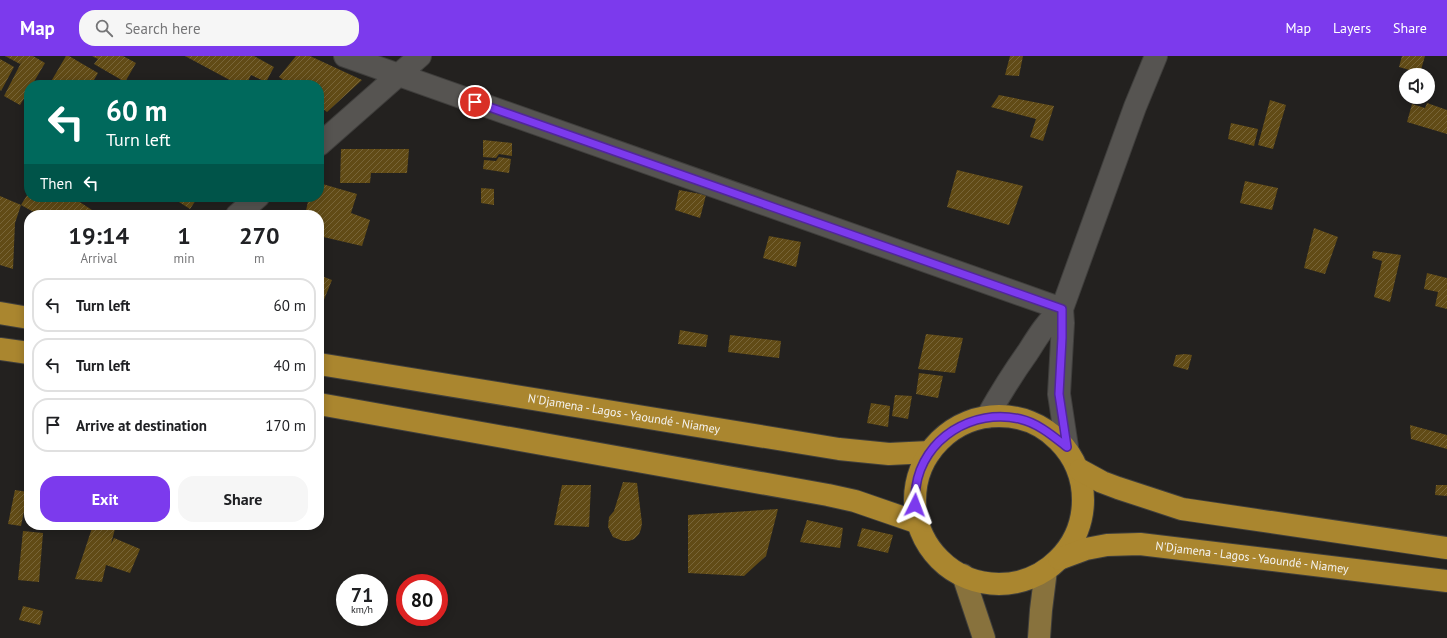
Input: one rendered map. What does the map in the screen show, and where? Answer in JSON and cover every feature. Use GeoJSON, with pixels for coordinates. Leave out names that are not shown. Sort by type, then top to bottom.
{"type":"FeatureCollection","features":[{"type":"Feature","properties":{"kind":"highway"},"geometry":{"type":"LineString","coordinates":[[0,313],[24,317]]}},
{"type":"Feature","properties":{"kind":"highway"},"geometry":{"type":"LineString","coordinates":[[0,349],[24,352]]}},
{"type":"Feature","properties":{"kind":"highway","name":"N'Djamena - Lagos - Yaoundé - Niamey"},"geometry":{"type":"LineString","coordinates":[[324,365],[839,449],[889,454],[930,452]]}},
{"type":"Feature","properties":{"kind":"highway"},"geometry":{"type":"LineString","coordinates":[[324,405],[828,495],[855,501],[918,524]]}},
{"type":"Feature","properties":{"kind":"highway","name":"N'Djamena - Lagos - Yaoundé - Niamey"},"geometry":{"type":"LineString","coordinates":[[1067,447],[1038,426],[1021,419],[1004,416],[987,417],[970,421],[954,428],[941,439],[930,452],[921,469],[916,487],[915,505],[918,524],[925,540],[935,554],[948,566],[963,575],[979,581],[996,584],[1030,578],[1053,564],[1086,549],[1107,545],[1140,544],[1447,581]]}},
{"type":"Feature","properties":{"kind":"highway"},"geometry":{"type":"LineString","coordinates":[[1067,447],[1074,462],[1080,470],[1102,482],[1182,509],[1447,548]]}},
{"type":"Feature","properties":{"kind":"highway"},"geometry":{"type":"LineString","coordinates":[[1053,564],[1070,545],[1078,530],[1082,513],[1083,496],[1080,470]]}},
{"type":"Feature","properties":{"kind":"main road"},"geometry":{"type":"LineString","coordinates":[[1039,638],[1041,610],[1053,564]]}},
{"type":"Feature","properties":{"kind":"main road"},"geometry":{"type":"LineString","coordinates":[[963,575],[984,638]]}},
{"type":"Feature","properties":{"kind":"street"},"geometry":{"type":"LineString","coordinates":[[345,56],[1062,309]]}},
{"type":"Feature","properties":{"kind":"street"},"geometry":{"type":"LineString","coordinates":[[324,141],[420,56]]}},
{"type":"Feature","properties":{"kind":"street"},"geometry":{"type":"LineString","coordinates":[[1067,447],[1059,394],[1062,309],[1135,107],[1156,56]]}},
{"type":"Feature","properties":{"kind":"street"},"geometry":{"type":"LineString","coordinates":[[243,210],[252,202]]}},
{"type":"Feature","properties":{"kind":"street"},"geometry":{"type":"LineString","coordinates":[[987,417],[1043,328],[1052,317],[1062,309]]}},
{"type":"Feature","properties":{"kind":"building"},"geometry":{"type":"Polygon","coordinates":[[[5,56],[33,56],[45,63],[35,80],[24,80],[24,98],[20,105],[4,96],[23,59],[20,64],[5,56]]]}},
{"type":"Feature","properties":{"kind":"building"},"geometry":{"type":"Polygon","coordinates":[[[66,56],[69,56],[98,73],[94,80],[52,80],[66,56]]]}},
{"type":"Feature","properties":{"kind":"building"},"geometry":{"type":"Polygon","coordinates":[[[92,56],[123,56],[136,63],[126,80],[122,80],[94,64],[98,59],[92,56]]]}},
{"type":"Feature","properties":{"kind":"building"},"geometry":{"type":"Polygon","coordinates":[[[185,56],[254,56],[274,67],[267,80],[262,80],[251,75],[248,80],[230,80],[185,56]]]}},
{"type":"Feature","properties":{"kind":"building"},"geometry":{"type":"Polygon","coordinates":[[[296,56],[310,56],[362,80],[327,112],[324,110],[324,80],[283,80],[279,77],[296,56]]]}},
{"type":"Feature","properties":{"kind":"building"},"geometry":{"type":"Polygon","coordinates":[[[1010,56],[1023,56],[1019,76],[1005,75],[1010,56]]]}},
{"type":"Feature","properties":{"kind":"building"},"geometry":{"type":"Polygon","coordinates":[[[1402,56],[1425,56],[1421,68],[1399,67],[1402,56]]]}},
{"type":"Feature","properties":{"kind":"building"},"geometry":{"type":"Polygon","coordinates":[[[0,59],[14,67],[1,91],[0,90],[0,59]]]}},
{"type":"Feature","properties":{"kind":"building"},"geometry":{"type":"Polygon","coordinates":[[[999,95],[1054,106],[1043,141],[1030,137],[1036,119],[991,107],[999,95]]]}},
{"type":"Feature","properties":{"kind":"building"},"geometry":{"type":"Polygon","coordinates":[[[1270,100],[1286,105],[1273,149],[1258,145],[1270,100]]]}},
{"type":"Feature","properties":{"kind":"building"},"geometry":{"type":"Polygon","coordinates":[[[1412,104],[1425,108],[1427,104],[1430,104],[1447,110],[1447,134],[1407,122],[1412,104]]]}},
{"type":"Feature","properties":{"kind":"building"},"geometry":{"type":"Polygon","coordinates":[[[1231,123],[1258,129],[1254,146],[1228,139],[1231,123]]]}},
{"type":"Feature","properties":{"kind":"building"},"geometry":{"type":"Polygon","coordinates":[[[483,140],[512,143],[512,156],[499,154],[496,158],[483,157],[483,140]]]}},
{"type":"Feature","properties":{"kind":"building"},"geometry":{"type":"Polygon","coordinates":[[[341,149],[409,149],[407,173],[371,173],[370,183],[340,183],[341,149]]]}},
{"type":"Feature","properties":{"kind":"building"},"geometry":{"type":"Polygon","coordinates":[[[499,157],[511,159],[509,173],[483,169],[484,160],[496,161],[499,157]]]}},
{"type":"Feature","properties":{"kind":"building"},"geometry":{"type":"Polygon","coordinates":[[[957,170],[1023,186],[1009,225],[947,207],[957,170]]]}},
{"type":"Feature","properties":{"kind":"building"},"geometry":{"type":"Polygon","coordinates":[[[1245,181],[1278,188],[1272,210],[1240,203],[1245,181]]]}},
{"type":"Feature","properties":{"kind":"building"},"geometry":{"type":"Polygon","coordinates":[[[324,184],[357,194],[351,213],[370,220],[362,246],[324,237],[324,210],[306,210],[308,202],[324,202],[324,184]]]}},
{"type":"Feature","properties":{"kind":"building"},"geometry":{"type":"Polygon","coordinates":[[[481,188],[494,189],[494,205],[481,203],[481,188]]]}},
{"type":"Feature","properties":{"kind":"building"},"geometry":{"type":"Polygon","coordinates":[[[679,190],[706,195],[700,218],[675,210],[679,190]]]}},
{"type":"Feature","properties":{"kind":"building"},"geometry":{"type":"Polygon","coordinates":[[[0,196],[21,205],[15,223],[13,269],[0,265],[0,196]]]}},
{"type":"Feature","properties":{"kind":"building"},"geometry":{"type":"Polygon","coordinates":[[[24,200],[24,202],[80,202],[92,210],[30,210],[21,205],[24,200]]]}},
{"type":"Feature","properties":{"kind":"building"},"geometry":{"type":"Polygon","coordinates":[[[179,202],[195,202],[190,209],[179,202]]]}},
{"type":"Feature","properties":{"kind":"building"},"geometry":{"type":"Polygon","coordinates":[[[1314,228],[1338,237],[1325,274],[1304,268],[1314,228]]]}},
{"type":"Feature","properties":{"kind":"building"},"geometry":{"type":"Polygon","coordinates":[[[769,236],[801,242],[796,267],[763,258],[769,236]]]}},
{"type":"Feature","properties":{"kind":"building"},"geometry":{"type":"Polygon","coordinates":[[[1373,251],[1401,255],[1390,302],[1374,297],[1382,261],[1372,258],[1373,251]]]}},
{"type":"Feature","properties":{"kind":"building"},"geometry":{"type":"Polygon","coordinates":[[[1427,273],[1447,278],[1447,309],[1435,306],[1438,292],[1424,289],[1427,273]]]}},
{"type":"Feature","properties":{"kind":"building"},"geometry":{"type":"Polygon","coordinates":[[[324,277],[332,280],[324,300],[324,277]]]}},
{"type":"Feature","properties":{"kind":"building"},"geometry":{"type":"Polygon","coordinates":[[[680,330],[708,335],[706,347],[678,344],[680,330]]]}},
{"type":"Feature","properties":{"kind":"building"},"geometry":{"type":"Polygon","coordinates":[[[926,334],[963,338],[955,373],[918,369],[926,334]]]}},
{"type":"Feature","properties":{"kind":"building"},"geometry":{"type":"Polygon","coordinates":[[[730,335],[781,341],[779,358],[728,352],[730,335]]]}},
{"type":"Feature","properties":{"kind":"building"},"geometry":{"type":"Polygon","coordinates":[[[1176,355],[1192,355],[1188,370],[1173,366],[1176,355]]]}},
{"type":"Feature","properties":{"kind":"building"},"geometry":{"type":"Polygon","coordinates":[[[919,373],[943,376],[938,398],[916,394],[919,373]]]}},
{"type":"Feature","properties":{"kind":"building"},"geometry":{"type":"Polygon","coordinates":[[[895,395],[912,396],[908,419],[892,416],[895,395]]]}},
{"type":"Feature","properties":{"kind":"building"},"geometry":{"type":"Polygon","coordinates":[[[871,403],[890,406],[888,427],[867,423],[871,403]]]}},
{"type":"Feature","properties":{"kind":"building"},"geometry":{"type":"Polygon","coordinates":[[[1410,425],[1447,435],[1447,449],[1411,439],[1410,425]]]}},
{"type":"Feature","properties":{"kind":"building"},"geometry":{"type":"Polygon","coordinates":[[[623,482],[637,483],[642,523],[639,534],[634,539],[629,541],[623,541],[613,537],[608,527],[609,517],[614,511],[623,482]]]}},
{"type":"Feature","properties":{"kind":"building"},"geometry":{"type":"Polygon","coordinates":[[[562,485],[591,485],[589,527],[554,525],[562,485]]]}},
{"type":"Feature","properties":{"kind":"building"},"geometry":{"type":"Polygon","coordinates":[[[1436,485],[1447,485],[1447,496],[1435,495],[1436,485]]]}},
{"type":"Feature","properties":{"kind":"building"},"geometry":{"type":"Polygon","coordinates":[[[15,490],[24,491],[24,511],[21,526],[8,524],[15,490]]]}},
{"type":"Feature","properties":{"kind":"building"},"geometry":{"type":"Polygon","coordinates":[[[778,509],[766,556],[744,576],[688,573],[688,515],[778,509]]]}},
{"type":"Feature","properties":{"kind":"building"},"geometry":{"type":"Polygon","coordinates":[[[807,520],[843,528],[840,548],[800,542],[807,520]]]}},
{"type":"Feature","properties":{"kind":"building"},"geometry":{"type":"Polygon","coordinates":[[[862,528],[893,535],[888,553],[857,546],[862,528]]]}},
{"type":"Feature","properties":{"kind":"building"},"geometry":{"type":"Polygon","coordinates":[[[91,530],[115,530],[111,544],[114,538],[140,549],[130,573],[106,565],[102,582],[75,579],[91,530]]]}},
{"type":"Feature","properties":{"kind":"building"},"geometry":{"type":"Polygon","coordinates":[[[23,531],[43,533],[39,582],[18,580],[23,531]]]}},
{"type":"Feature","properties":{"kind":"building"},"geometry":{"type":"Polygon","coordinates":[[[23,606],[43,611],[40,625],[19,620],[23,606]]]}},
{"type":"Feature","properties":{"kind":"route"},"geometry":{"type":"LineString","coordinates":[[475,102],[1062,309],[1063,323],[1059,394],[1067,447],[1038,426],[1021,419],[1004,416],[987,417],[970,421],[954,428],[941,439],[930,452],[921,469],[916,487],[915,505]]}}]}
